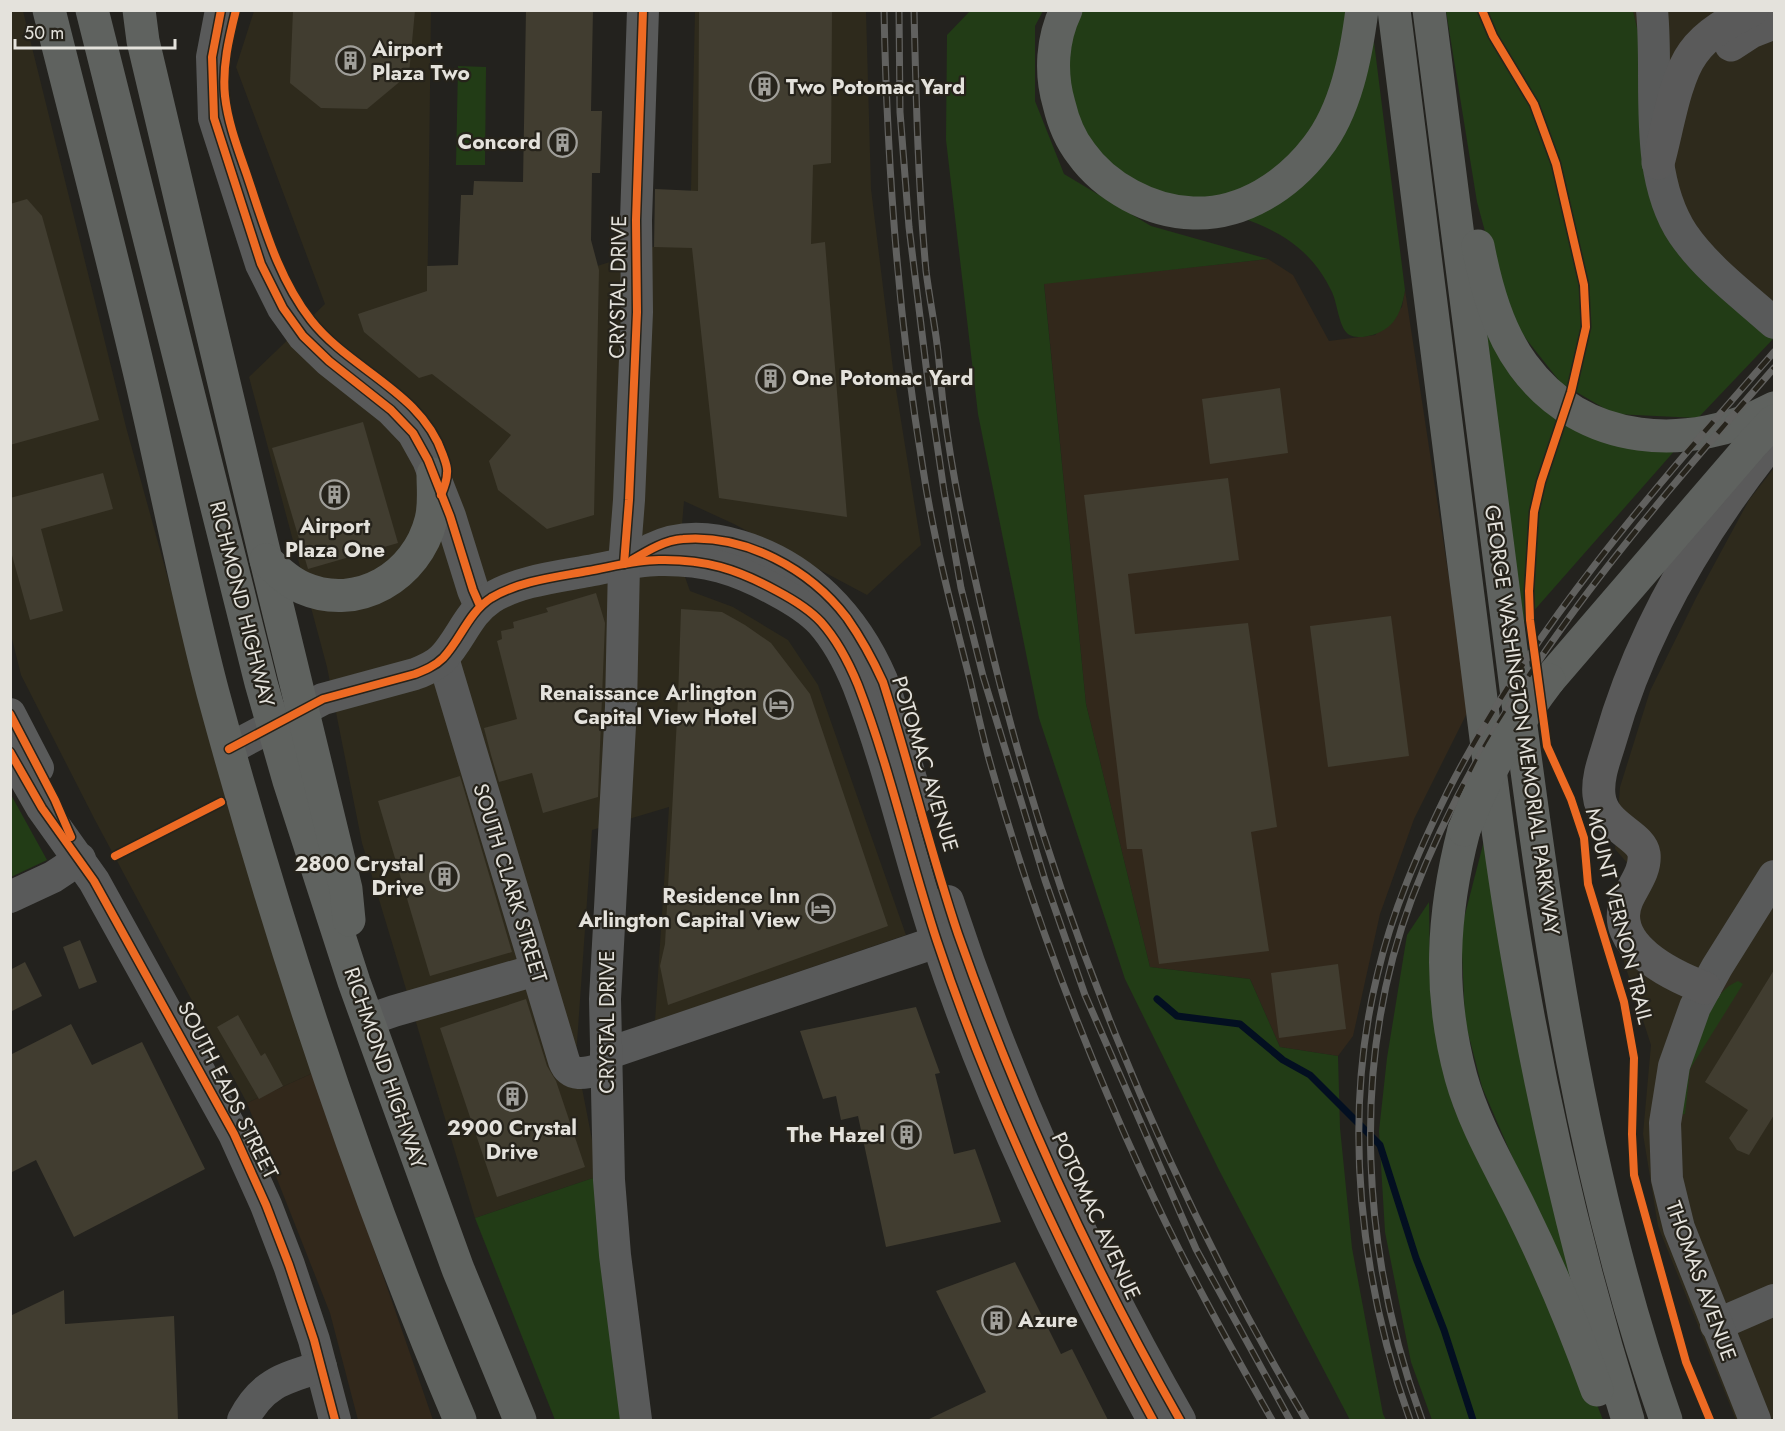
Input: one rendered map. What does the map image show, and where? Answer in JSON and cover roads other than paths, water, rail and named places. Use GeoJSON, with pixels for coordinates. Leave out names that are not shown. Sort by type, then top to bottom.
{"type":"FeatureCollection","features":[{"type":"Feature","properties":{"kind":"highway"},"geometry":{"type":"LineString","coordinates":[[49,10],[147,405],[187,588],[229,749],[273,902],[345,1120],[420,1324],[460,1420]]}},
{"type":"Feature","properties":{"kind":"highway","name":"RICHMOND HIGHWAY"},"geometry":{"type":"LineString","coordinates":[[92,10],[261,683],[288,781],[354,981],[458,1269],[520,1420]]}},
{"type":"Feature","properties":{"kind":"highway"},"geometry":{"type":"LineString","coordinates":[[140,10],[144,41],[220,366],[346,889],[354,981]]}},
{"type":"Feature","properties":{"kind":"highway"},"geometry":{"type":"LineString","coordinates":[[1066,10],[1055,45],[1055,92],[1069,133],[1080,152],[1096,171],[1131,195],[1149,204],[1193,213],[1231,208],[1267,193],[1286,181],[1318,146],[1330,125],[1351,73],[1362,10]]}},
{"type":"Feature","properties":{"kind":"highway","name":"GEORGE WASHINGTON MEMORIAL PARKWAY"},"geometry":{"type":"LineString","coordinates":[[1394,10],[1495,801],[1520,975],[1571,1219],[1600,1329],[1628,1420]]}},
{"type":"Feature","properties":{"kind":"highway","name":"GEORGE WASHINGTON MEMORIAL PARKWAY"},"geometry":{"type":"LineString","coordinates":[[1429,10],[1543,890],[1585,1125],[1611,1237],[1642,1347],[1666,1420]]}},
{"type":"Feature","properties":{"kind":"highway"},"geometry":{"type":"LineString","coordinates":[[1442,111],[1494,307],[1522,365],[1550,394],[1566,406],[1608,427],[1654,436],[1675,437],[1723,429],[1774,408]]}},
{"type":"Feature","properties":{"kind":"highway"},"geometry":{"type":"LineString","coordinates":[[1609,1420],[1554,1280],[1478,1122],[1462,1080],[1448,1008],[1445,945],[1452,880],[1464,830],[1478,796],[1500,751],[1549,680],[1737,460],[1774,421]]}},
{"type":"Feature","properties":{"kind":"highway"},"geometry":{"type":"LineString","coordinates":[[266,560],[291,581],[314,591],[327,594],[354,594],[380,587],[411,561],[426,534],[433,506],[433,474]]}},
{"type":"Feature","properties":{"kind":"main road"},"geometry":{"type":"LineString","coordinates":[[1658,163],[1686,65],[1701,44],[1723,26],[1752,10]]}},
{"type":"Feature","properties":{"kind":"main road"},"geometry":{"type":"LineString","coordinates":[[1676,94],[1708,62],[1736,41],[1774,23]]}},
{"type":"Feature","properties":{"kind":"main road"},"geometry":{"type":"LineString","coordinates":[[1705,988],[1671,972],[1644,955],[1627,932],[1623,914],[1627,900],[1643,868],[1643,851],[1636,841],[1614,824],[1605,813],[1600,801],[1598,785],[1620,705],[1659,615],[1712,524],[1774,436]]}},
{"type":"Feature","properties":{"kind":"street"},"geometry":{"type":"LineString","coordinates":[[221,10],[212,57],[214,118],[267,280],[293,323],[315,349],[391,410],[413,433],[450,516],[480,606],[442,658],[415,674],[323,699],[229,749]]}},
{"type":"Feature","properties":{"kind":"street","name":"CRYSTAL DRIVE"},"geometry":{"type":"LineString","coordinates":[[636,1420],[609,1191],[605,999],[621,707],[624,564],[637,312],[636,220],[643,10]]}},
{"type":"Feature","properties":{"kind":"street"},"geometry":{"type":"LineString","coordinates":[[1652,10],[1658,163],[1669,205],[1687,239],[1712,268],[1774,323]]}},
{"type":"Feature","properties":{"kind":"street","name":"POTOMAC AVENUE"},"geometry":{"type":"LineString","coordinates":[[480,606],[516,587],[549,578],[624,564],[679,560],[703,562],[747,575],[786,596],[821,622],[848,662],[867,708],[948,938],[1070,1207],[1143,1354],[1180,1420]]}},
{"type":"Feature","properties":{"kind":"street","name":"SOUTH CLARK STREET"},"geometry":{"type":"LineString","coordinates":[[442,658],[566,1067],[571,1071],[578,1074],[606,1061],[948,938]]}},
{"type":"Feature","properties":{"kind":"street","name":"SOUTH EADS STREET"},"geometry":{"type":"LineString","coordinates":[[10,714],[56,800],[80,859]]}},
{"type":"Feature","properties":{"kind":"street","name":"SOUTH EADS STREET"},"geometry":{"type":"LineString","coordinates":[[10,752],[42,808],[80,859],[133,949],[239,1144],[266,1204],[289,1265],[336,1420]]}},
{"type":"Feature","properties":{"kind":"street"},"geometry":{"type":"LineString","coordinates":[[10,897],[53,876],[80,859]]}},
{"type":"Feature","properties":{"kind":"street","name":"THOMAS AVENUE"},"geometry":{"type":"LineString","coordinates":[[1755,1420],[1685,1247],[1667,1179],[1665,1141],[1667,1104],[1674,1066],[1687,1027],[1705,988],[1774,876]]}},
{"type":"Feature","properties":{"kind":"street","name":"POTOMAC AVENUE"},"geometry":{"type":"LineString","coordinates":[[948,938],[964,1016],[1012,1136],[1093,1307],[1153,1420]]}},
{"type":"Feature","properties":{"kind":"street"},"geometry":{"type":"LineString","coordinates":[[368,1020],[536,970]]}},
{"type":"Feature","properties":{"kind":"street"},"geometry":{"type":"LineString","coordinates":[[1716,1325],[1774,1300]]}},
{"type":"Feature","properties":{"kind":"street"},"geometry":{"type":"LineString","coordinates":[[243,1420],[255,1401],[269,1386],[321,1367]]}},
{"type":"Feature","properties":{"kind":"waterway"},"geometry":{"type":"LineString","coordinates":[[1157,999],[1177,1016],[1240,1024],[1283,1060],[1310,1075],[1380,1145],[1416,1258],[1444,1330],[1473,1420]]}},
{"type":"Feature","properties":{"kind":"railway"},"geometry":{"type":"LineString","coordinates":[[884,10],[895,241],[914,412],[938,549],[989,759],[1039,919],[1099,1075],[1174,1239],[1272,1420]]}},
{"type":"Feature","properties":{"kind":"railway"},"geometry":{"type":"LineString","coordinates":[[899,10],[900,112],[909,227],[929,390],[961,588],[983,676],[1045,880],[1085,995],[1196,1249],[1290,1420]]}},
{"type":"Feature","properties":{"kind":"railway"},"geometry":{"type":"LineString","coordinates":[[914,10],[923,238],[944,411],[967,544],[1011,727],[1042,831],[1077,933],[1115,1034],[1157,1133],[1203,1231],[1253,1327],[1306,1420]]}},
{"type":"Feature","properties":{"kind":"railway"},"geometry":{"type":"LineString","coordinates":[[1410,1420],[1393,1367],[1368,1256],[1359,1143],[1360,1087],[1366,1031],[1383,952],[1398,904],[1448,791],[1481,731],[1556,616],[1640,508],[1774,352]]}},
{"type":"Feature","properties":{"kind":"railway"},"geometry":{"type":"LineString","coordinates":[[1422,1420],[1402,1357],[1386,1292],[1376,1226],[1371,1160],[1372,1093],[1379,1027],[1392,962],[1412,898],[1444,824],[1481,752],[1523,684],[1569,617],[1618,553],[1774,368]]}},
{"type":"Feature","properties":{"kind":"place","name":"Airport Plaza Two"},"geometry":{"type":"Point","coordinates":[351,61]}},
{"type":"Feature","properties":{"kind":"place","name":"Two Potomac Yard"},"geometry":{"type":"Point","coordinates":[765,87]}},
{"type":"Feature","properties":{"kind":"place","name":"Concord"},"geometry":{"type":"Point","coordinates":[562,142]}},
{"type":"Feature","properties":{"kind":"place","name":"One Potomac Yard"},"geometry":{"type":"Point","coordinates":[771,378]}},
{"type":"Feature","properties":{"kind":"place","name":"Airport Plaza One"},"geometry":{"type":"Point","coordinates":[335,495]}},
{"type":"Feature","properties":{"kind":"place","name":"Renaissance Arlington Capital View Hotel"},"geometry":{"type":"Point","coordinates":[778,705]}},
{"type":"Feature","properties":{"kind":"place","name":"2800 Crystal Drive"},"geometry":{"type":"Point","coordinates":[445,876]}},
{"type":"Feature","properties":{"kind":"place","name":"Residence Inn Arlington Capital View"},"geometry":{"type":"Point","coordinates":[821,908]}},
{"type":"Feature","properties":{"kind":"place","name":"2900 Crystal Drive"},"geometry":{"type":"Point","coordinates":[512,1097]}},
{"type":"Feature","properties":{"kind":"place","name":"The Hazel"},"geometry":{"type":"Point","coordinates":[906,1135]}},
{"type":"Feature","properties":{"kind":"place","name":"Azure"},"geometry":{"type":"Point","coordinates":[997,1320]}}]}
